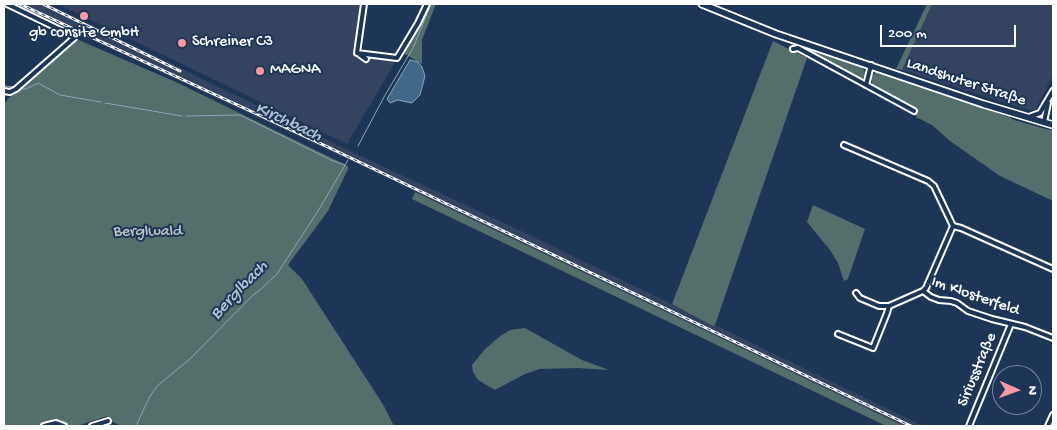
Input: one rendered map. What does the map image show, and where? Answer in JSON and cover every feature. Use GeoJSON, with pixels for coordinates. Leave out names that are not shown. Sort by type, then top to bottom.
{"type":"FeatureCollection","features":[{"type":"Feature","properties":{"kind":"main road","name":"Landshuter Straße"},"geometry":{"type":"LineString","coordinates":[[702,4],[776,34],[972,100],[1053,125]]}},
{"type":"Feature","properties":{"kind":"street"},"geometry":{"type":"LineString","coordinates":[[4,91],[10,92],[16,89],[74,38],[7,4]]}},
{"type":"Feature","properties":{"kind":"street"},"geometry":{"type":"LineString","coordinates":[[357,53],[364,4]]}},
{"type":"Feature","properties":{"kind":"street"},"geometry":{"type":"LineString","coordinates":[[357,53],[397,58],[427,4]]}},
{"type":"Feature","properties":{"kind":"street"},"geometry":{"type":"LineString","coordinates":[[793,49],[798,48],[914,110]]}},
{"type":"Feature","properties":{"kind":"street"},"geometry":{"type":"LineString","coordinates":[[357,53],[366,59]]}},
{"type":"Feature","properties":{"kind":"street"},"geometry":{"type":"LineString","coordinates":[[866,85],[871,65]]}},
{"type":"Feature","properties":{"kind":"street"},"geometry":{"type":"LineString","coordinates":[[1028,117],[1040,113],[1053,91]]}},
{"type":"Feature","properties":{"kind":"street"},"geometry":{"type":"LineString","coordinates":[[1044,122],[1048,101]]}},
{"type":"Feature","properties":{"kind":"street"},"geometry":{"type":"LineString","coordinates":[[844,145],[928,181],[934,186],[952,226],[926,288],[923,291]]}},
{"type":"Feature","properties":{"kind":"street"},"geometry":{"type":"LineString","coordinates":[[952,226],[962,228],[1053,269]]}},
{"type":"Feature","properties":{"kind":"street","name":"Im Klosterfeld"},"geometry":{"type":"LineString","coordinates":[[889,306],[923,291],[939,300],[951,300],[968,311],[1053,338]]}},
{"type":"Feature","properties":{"kind":"street"},"geometry":{"type":"LineString","coordinates":[[838,334],[873,348],[888,313],[889,306],[879,306],[860,298],[856,293]]}},
{"type":"Feature","properties":{"kind":"street","name":"Siriusstraße"},"geometry":{"type":"LineString","coordinates":[[969,426],[1011,324]]}},
{"type":"Feature","properties":{"kind":"street"},"geometry":{"type":"LineString","coordinates":[[1048,426],[1053,415]]}},
{"type":"Feature","properties":{"kind":"street"},"geometry":{"type":"LineString","coordinates":[[92,426],[108,421]]}},
{"type":"Feature","properties":{"kind":"street"},"geometry":{"type":"LineString","coordinates":[[44,426],[56,423],[64,426]]}},
{"type":"Feature","properties":{"kind":"shaded area"},"geometry":{"type":"Polygon","coordinates":[[[15,4],[49,4],[350,151],[517,229],[923,426],[904,426],[347,159],[15,4]]]}},
{"type":"Feature","properties":{"kind":"shaded area"},"geometry":{"type":"Polygon","coordinates":[[[58,4],[361,4],[353,52],[397,59],[347,144],[58,4]]]}},
{"type":"Feature","properties":{"kind":"shaded area"},"geometry":{"type":"Polygon","coordinates":[[[932,4],[1053,4],[1053,75],[1035,111],[902,70],[932,4]]]}},
{"type":"Feature","properties":{"kind":"shaded area"},"geometry":{"type":"Polygon","coordinates":[[[410,60],[418,62],[425,76],[420,95],[412,103],[398,100],[390,103],[387,99],[410,60]]]}},
{"type":"Feature","properties":{"kind":"green space"},"geometry":{"type":"Polygon","coordinates":[[[428,4],[436,4],[422,40],[422,64],[403,53],[428,4]]]}},
{"type":"Feature","properties":{"kind":"green space"},"geometry":{"type":"Polygon","coordinates":[[[927,4],[932,4],[902,70],[896,69],[927,4]]]}},
{"type":"Feature","properties":{"kind":"green space","name":"Berglwald"},"geometry":{"type":"Polygon","coordinates":[[[74,38],[176,82],[348,166],[328,211],[288,265],[302,279],[384,406],[394,426],[121,426],[109,420],[107,416],[77,426],[55,422],[40,426],[4,426],[4,104],[16,89],[74,38]]]}},
{"type":"Feature","properties":{"kind":"green space"},"geometry":{"type":"Polygon","coordinates":[[[773,41],[807,58],[715,325],[713,326],[672,304],[773,41]]]}},
{"type":"Feature","properties":{"kind":"green space"},"geometry":{"type":"Polygon","coordinates":[[[805,47],[862,66],[865,73],[863,78],[858,79],[803,49],[805,47]]]}},
{"type":"Feature","properties":{"kind":"green space"},"geometry":{"type":"Polygon","coordinates":[[[883,71],[912,81],[940,94],[1014,120],[1053,131],[1053,201],[1000,176],[950,141],[932,125],[916,117],[914,108],[875,88],[871,77],[876,72],[883,71]]]}},
{"type":"Feature","properties":{"kind":"green space"},"geometry":{"type":"Polygon","coordinates":[[[415,192],[904,426],[886,426],[412,199],[415,192]]]}},
{"type":"Feature","properties":{"kind":"green space"},"geometry":{"type":"Polygon","coordinates":[[[813,205],[865,229],[848,279],[844,281],[838,263],[830,250],[807,222],[813,205]]]}},
{"type":"Feature","properties":{"kind":"green space"},"geometry":{"type":"Polygon","coordinates":[[[525,328],[582,360],[609,370],[578,368],[540,369],[525,374],[495,390],[478,380],[473,372],[472,365],[485,349],[510,330],[525,328]]]}},
{"type":"Feature","properties":{"kind":"waterway","name":"Berglbach"},"geometry":{"type":"LineString","coordinates":[[358,146],[413,48],[431,4]]}},
{"type":"Feature","properties":{"kind":"waterway","name":"Kirchbach"},"geometry":{"type":"LineString","coordinates":[[22,89],[38,83],[60,95],[101,102]]}},
{"type":"Feature","properties":{"kind":"waterway","name":"Kirchbach"},"geometry":{"type":"LineString","coordinates":[[4,86],[13,87]]}},
{"type":"Feature","properties":{"kind":"waterway","name":"Kirchbach"},"geometry":{"type":"LineString","coordinates":[[105,103],[182,116]]}},
{"type":"Feature","properties":{"kind":"waterway","name":"Kirchbach"},"geometry":{"type":"LineString","coordinates":[[186,116],[240,115],[331,160],[345,165]]}},
{"type":"Feature","properties":{"kind":"waterway","name":"Berglbach"},"geometry":{"type":"LineString","coordinates":[[136,426],[149,398],[157,386],[190,359],[253,295],[277,274],[348,160]]}},
{"type":"Feature","properties":{"kind":"railway"},"geometry":{"type":"LineString","coordinates":[[20,4],[330,148],[911,426]]}},
{"type":"Feature","properties":{"kind":"railway"},"geometry":{"type":"LineString","coordinates":[[43,4],[180,71]]}},
{"type":"Feature","properties":{"kind":"place","name":"gb consite GmbH"},"geometry":{"type":"Point","coordinates":[84,16]}},
{"type":"Feature","properties":{"kind":"place","name":"Schreiner C3"},"geometry":{"type":"Point","coordinates":[182,43]}},
{"type":"Feature","properties":{"kind":"place","name":"MAGNA"},"geometry":{"type":"Point","coordinates":[260,71]}}]}
